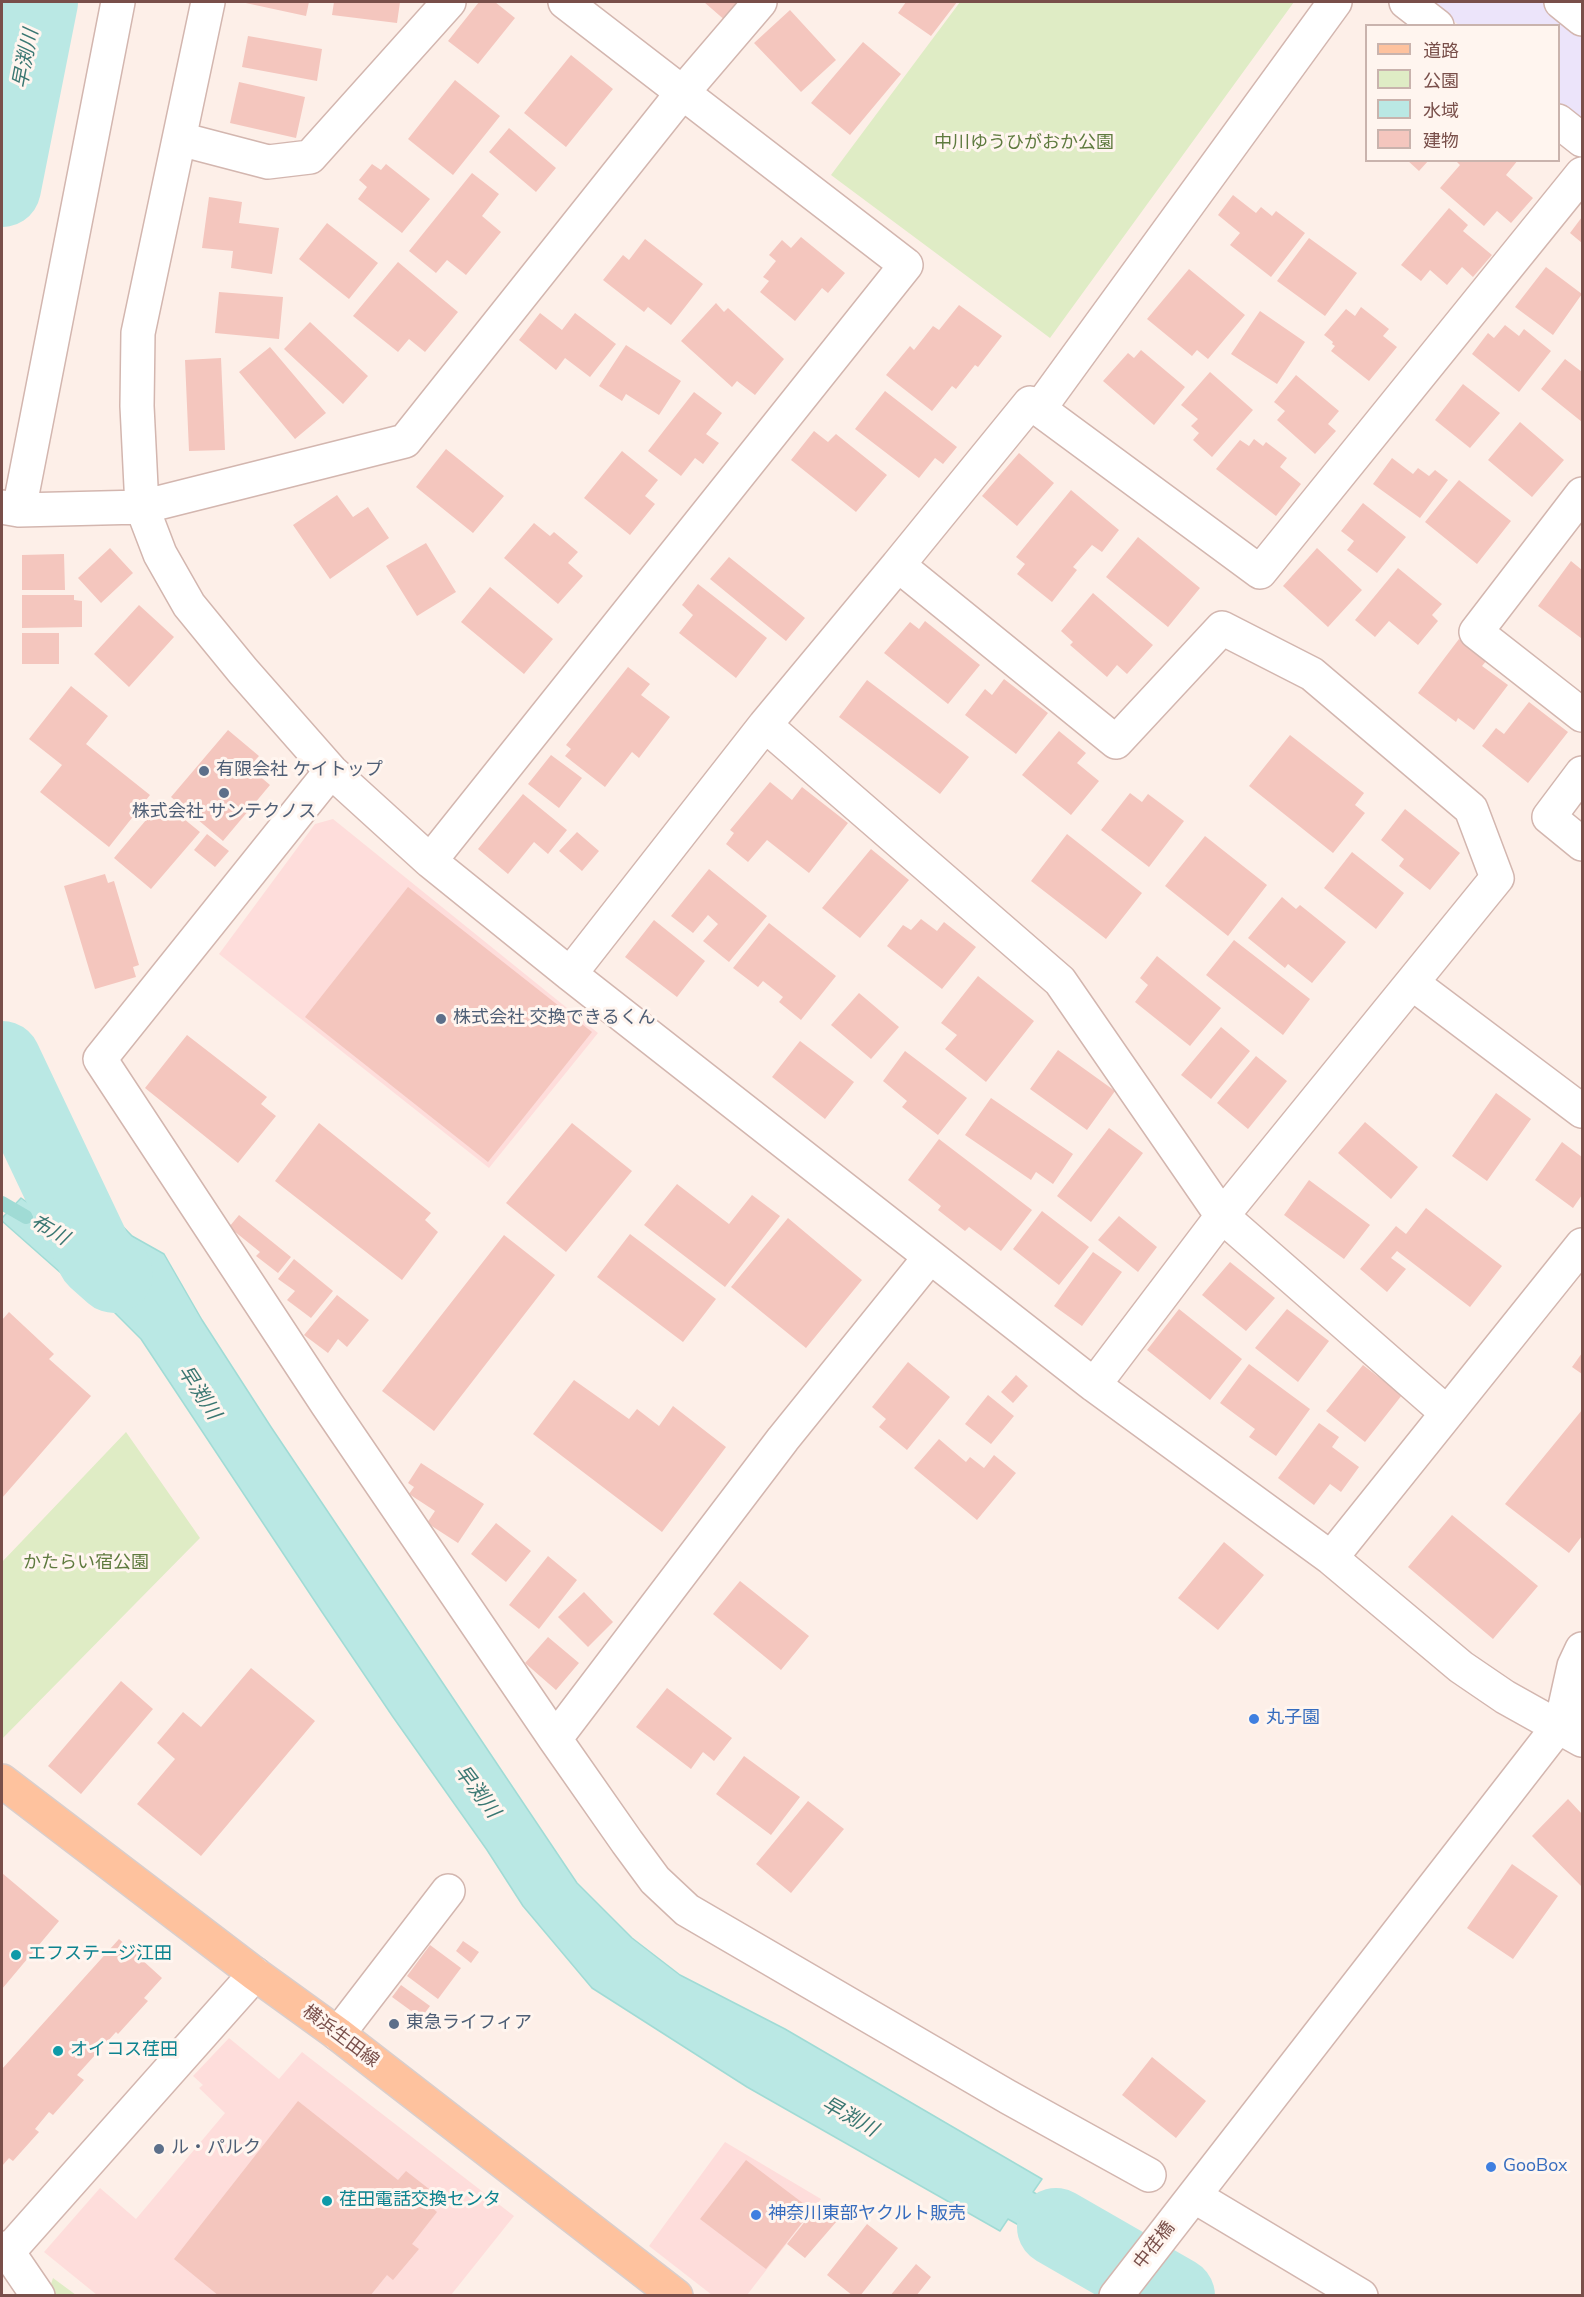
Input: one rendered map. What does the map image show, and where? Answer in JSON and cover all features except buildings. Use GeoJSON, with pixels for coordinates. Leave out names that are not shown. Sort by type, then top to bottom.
{"type":"FeatureCollection","features":[{"type":"Feature","properties":{"kind":"main road","name":"横浜生田線"},"geometry":{"type":"LineString","coordinates":[[2,1780],[255,1974],[338,2034],[676,2295]]}},
{"type":"Feature","properties":{"kind":"street"},"geometry":{"type":"LineString","coordinates":[[118,2],[10,509],[142,507],[405,441],[683,92],[760,2]]}},
{"type":"Feature","properties":{"kind":"street"},"geometry":{"type":"LineString","coordinates":[[208,2],[138,333],[137,406],[142,507],[160,554],[189,605],[243,671],[332,771],[430,861],[570,974],[1094,1385],[1330,1558],[1461,1667],[1504,1697],[1571,1734],[1574,1666],[1582,1649]]}},
{"type":"Feature","properties":{"kind":"street"},"geometry":{"type":"LineString","coordinates":[[180,139],[268,162],[310,157],[449,2]]}},
{"type":"Feature","properties":{"kind":"street"},"geometry":{"type":"LineString","coordinates":[[430,861],[906,265],[565,2]]}},
{"type":"Feature","properties":{"kind":"street"},"geometry":{"type":"LineString","coordinates":[[1040,409],[1335,2]]}},
{"type":"Feature","properties":{"kind":"street"},"geometry":{"type":"LineString","coordinates":[[1406,2],[1434,24]]}},
{"type":"Feature","properties":{"kind":"street"},"geometry":{"type":"LineString","coordinates":[[1561,2],[1582,19]]}},
{"type":"Feature","properties":{"kind":"street"},"geometry":{"type":"LineString","coordinates":[[1560,123],[1582,140]]}},
{"type":"Feature","properties":{"kind":"street"},"geometry":{"type":"LineString","coordinates":[[570,974],[765,725],[1030,403],[1260,572],[1582,174]]}},
{"type":"Feature","properties":{"kind":"street"},"geometry":{"type":"LineString","coordinates":[[1582,494],[1476,632],[1582,715]]}},
{"type":"Feature","properties":{"kind":"street"},"geometry":{"type":"LineString","coordinates":[[898,565],[1116,742],[1222,628],[1312,674],[1472,809],[1497,878],[1222,1216],[1094,1385]]}},
{"type":"Feature","properties":{"kind":"street"},"geometry":{"type":"LineString","coordinates":[[765,725],[1060,981],[1222,1216],[1447,1413]]}},
{"type":"Feature","properties":{"kind":"street"},"geometry":{"type":"LineString","coordinates":[[332,771],[100,1059],[327,1404],[555,1739],[648,1870],[687,1910],[1008,2097],[1149,2175]]}},
{"type":"Feature","properties":{"kind":"street"},"geometry":{"type":"LineString","coordinates":[[1582,773],[1549,818],[1582,844]]}},
{"type":"Feature","properties":{"kind":"street"},"geometry":{"type":"LineString","coordinates":[[1412,983],[1582,1111]]}},
{"type":"Feature","properties":{"kind":"street"},"geometry":{"type":"LineString","coordinates":[[1330,1558],[1582,1245]]}},
{"type":"Feature","properties":{"kind":"street"},"geometry":{"type":"LineString","coordinates":[[555,1739],[783,1439],[930,1257]]}},
{"type":"Feature","properties":{"kind":"street","name":"中荏橋"},"geometry":{"type":"LineString","coordinates":[[1116,2295],[1571,1734],[1582,1696]]}},
{"type":"Feature","properties":{"kind":"street"},"geometry":{"type":"LineString","coordinates":[[338,2034],[448,1891]]}},
{"type":"Feature","properties":{"kind":"street"},"geometry":{"type":"LineString","coordinates":[[38,2295],[5,2250],[255,1974]]}},
{"type":"Feature","properties":{"kind":"street"},"geometry":{"type":"LineString","coordinates":[[1194,2196],[1361,2295]]}},
{"type":"Feature","properties":{"kind":"shaded area"},"geometry":{"type":"Polygon","coordinates":[[[1428,2],[1582,2],[1582,122],[1560,104],[1560,24],[1458,24],[1428,2]]]}},
{"type":"Feature","properties":{"kind":"shaded area"},"geometry":{"type":"Polygon","coordinates":[[[333,819],[598,1033],[489,1168],[219,954],[315,824],[333,819]]]}},
{"type":"Feature","properties":{"kind":"shaded area"},"geometry":{"type":"Polygon","coordinates":[[[229,2038],[279,2079],[302,2052],[514,2216],[451,2295],[97,2295],[44,2252],[100,2188],[136,2219],[225,2113],[199,2088],[203,2085],[193,2076],[229,2038]]]}},
{"type":"Feature","properties":{"kind":"shaded area"},"geometry":{"type":"Polygon","coordinates":[[[725,2142],[821,2199],[747,2295],[712,2295],[649,2246],[725,2142]]]}},
{"type":"Feature","properties":{"kind":"green space","name":"中川ゆうひがおか公園"},"geometry":{"type":"Polygon","coordinates":[[[960,2],[1294,2],[1050,338],[831,175],[960,2]]]}},
{"type":"Feature","properties":{"kind":"green space","name":"かたらい宿公園"},"geometry":{"type":"Polygon","coordinates":[[[126,1432],[200,1538],[2,1739],[2,1562],[126,1432]]]}},
{"type":"Feature","properties":{"kind":"green space"},"geometry":{"type":"Polygon","coordinates":[[[53,2278],[76,2295],[49,2295],[53,2278]]]}},
{"type":"Feature","properties":{"kind":"water"},"geometry":{"type":"Polygon","coordinates":[[[92,1170],[109,1212],[132,1236],[164,1254],[202,1320],[271,1427],[577,1883],[632,1938],[680,1975],[785,2029],[1042,2179],[1033,2192],[1135,2248],[1114,2279],[1008,2219],[1000,2231],[747,2087],[592,1988],[523,1906],[487,1850],[322,1612],[141,1339],[110,1308],[62,1274],[2,1221],[2,1218],[21,1198],[66,1229],[41,1191],[92,1170]]]}},
{"type":"Feature","properties":{"kind":"pier"},"geometry":{"type":"Polygon","coordinates":[[[1118,2236],[1136,2246],[1112,2282],[1091,2269],[1118,2236]]]}},
{"type":"Feature","properties":{"kind":"waterway","name":"早渕川"},"geometry":{"type":"LineString","coordinates":[[2,188],[39,2]]}},
{"type":"Feature","properties":{"kind":"waterway","name":"早渕川"},"geometry":{"type":"LineString","coordinates":[[2,1060],[96,1258],[114,1274]]}},
{"type":"Feature","properties":{"kind":"waterway","name":"布川"},"geometry":{"type":"LineString","coordinates":[[2,1203],[26,1217]]}},
{"type":"Feature","properties":{"kind":"waterway","name":"早渕川"},"geometry":{"type":"LineString","coordinates":[[1056,2227],[1176,2296]]}},
{"type":"Feature","properties":{"kind":"place","name":"有限会社 ケイトップ"},"geometry":{"type":"Point","coordinates":[204,771]}},
{"type":"Feature","properties":{"kind":"place","name":"株式会社 サンテクノス"},"geometry":{"type":"Point","coordinates":[224,793]}},
{"type":"Feature","properties":{"kind":"place","name":"株式会社 交換できるくん"},"geometry":{"type":"Point","coordinates":[441,1019]}},
{"type":"Feature","properties":{"kind":"place","name":"丸子園"},"geometry":{"type":"Point","coordinates":[1254,1719]}},
{"type":"Feature","properties":{"kind":"place","name":"エフステージ江田"},"geometry":{"type":"Point","coordinates":[16,1955]}},
{"type":"Feature","properties":{"kind":"place","name":"東急ライフィア"},"geometry":{"type":"Point","coordinates":[394,2024]}},
{"type":"Feature","properties":{"kind":"place","name":"オイコス荏田"},"geometry":{"type":"Point","coordinates":[58,2051]}},
{"type":"Feature","properties":{"kind":"place","name":"ル・パルク"},"geometry":{"type":"Point","coordinates":[159,2149]}},
{"type":"Feature","properties":{"kind":"place","name":"GooBox"},"geometry":{"type":"Point","coordinates":[1491,2167]}},
{"type":"Feature","properties":{"kind":"place","name":"荏田電話交換センタ"},"geometry":{"type":"Point","coordinates":[327,2201]}},
{"type":"Feature","properties":{"kind":"place","name":"神奈川東部ヤクルト販売"},"geometry":{"type":"Point","coordinates":[756,2215]}}]}
